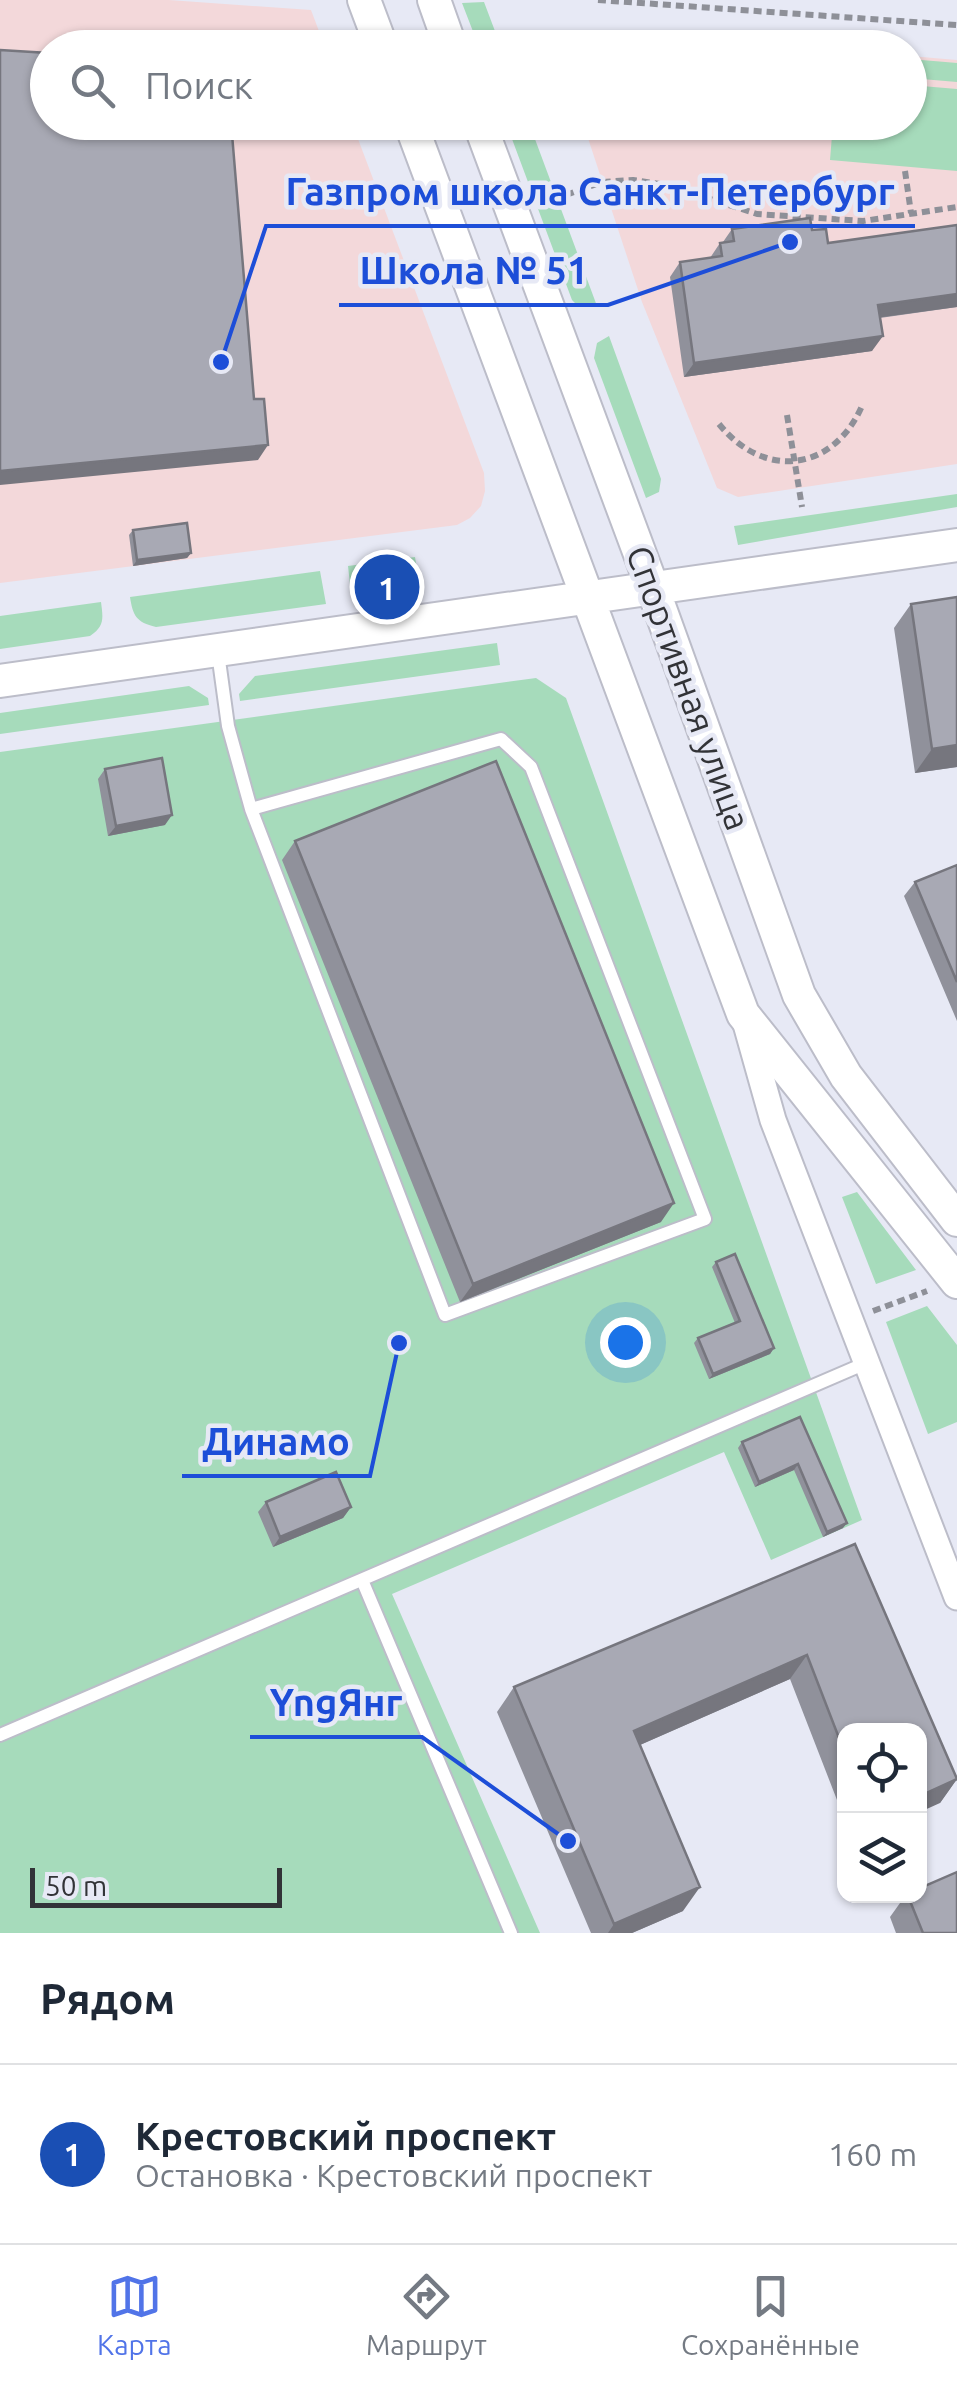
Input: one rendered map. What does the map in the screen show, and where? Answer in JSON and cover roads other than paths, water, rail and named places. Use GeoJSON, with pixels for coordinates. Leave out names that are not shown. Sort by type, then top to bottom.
{"type":"FeatureCollection","features":[{"type":"Feature","properties":{"kind":"street"},"geometry":{"type":"LineString","coordinates":[[364,0],[375,30]]}},
{"type":"Feature","properties":{"kind":"street"},"geometry":{"type":"LineString","coordinates":[[434,0],[445,30]]}},
{"type":"Feature","properties":{"kind":"street","name":"Спортивная улица"},"geometry":{"type":"LineString","coordinates":[[417,140],[743,1014],[773,1120],[957,1596]]}},
{"type":"Feature","properties":{"kind":"street","name":"Спортивная улица"},"geometry":{"type":"LineString","coordinates":[[486,140],[799,994],[846,1076],[957,1220]]}},
{"type":"Feature","properties":{"kind":"street"},"geometry":{"type":"LineString","coordinates":[[0,681],[957,545]]}},
{"type":"Feature","properties":{"kind":"street","name":"Спортивная улица"},"geometry":{"type":"LineString","coordinates":[[743,1014],[944,1285]]}},
{"type":"Feature","properties":{"kind":"lane"},"geometry":{"type":"LineString","coordinates":[[218,650],[228,726],[251,808],[446,1315],[706,1220],[530,767],[501,739],[251,808]]}},
{"type":"Feature","properties":{"kind":"lane"},"geometry":{"type":"LineString","coordinates":[[0,1736],[866,1363]]}},
{"type":"Feature","properties":{"kind":"lane"},"geometry":{"type":"LineString","coordinates":[[362,1580],[511,1933]]}},
{"type":"Feature","properties":{"kind":"place","name":"Школа № 51"},"geometry":{"type":"Point","coordinates":[790,242]}},
{"type":"Feature","properties":{"kind":"place","name":"Газпром школа Санкт-Петербург"},"geometry":{"type":"Point","coordinates":[221,362]}},
{"type":"Feature","properties":{"kind":"place","name":"Крестовский проспект"},"geometry":{"type":"Point","coordinates":[387,587]}},
{"type":"Feature","properties":{"kind":"place","name":"Динамо"},"geometry":{"type":"Point","coordinates":[399,1343]}},
{"type":"Feature","properties":{"kind":"place","name":"YngЯнг"},"geometry":{"type":"Point","coordinates":[568,1841]}}]}
